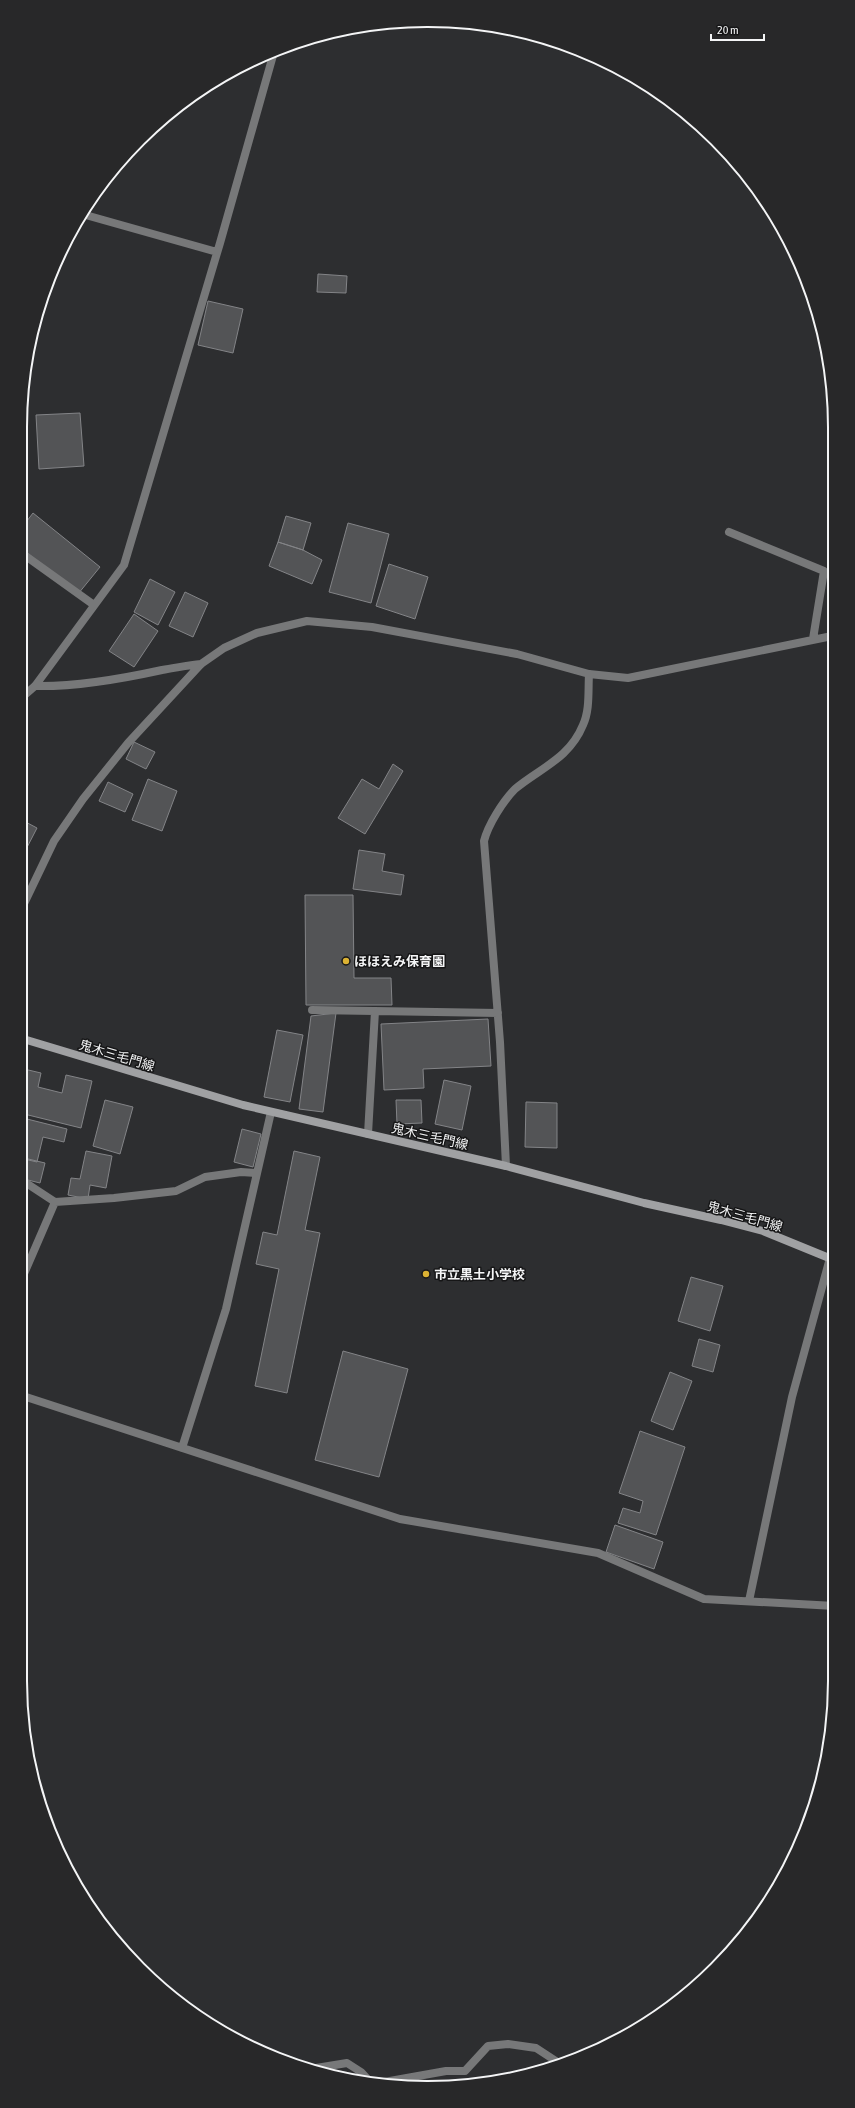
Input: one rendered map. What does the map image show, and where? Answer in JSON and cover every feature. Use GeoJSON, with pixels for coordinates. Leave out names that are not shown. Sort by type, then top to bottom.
{"type":"FeatureCollection","features":[{"type":"Feature","properties":{"kind":"main road","name":"鬼木三毛門線"},"geometry":{"type":"LineString","coordinates":[[27,1040],[243,1105],[506,1166],[644,1203],[721,1220],[756,1230],[828,1257]]}},
{"type":"Feature","properties":{"kind":"street"},"geometry":{"type":"LineString","coordinates":[[27,693],[35,686],[124,565],[218,252],[272,58]]}},
{"type":"Feature","properties":{"kind":"street"},"geometry":{"type":"LineString","coordinates":[[88,216],[218,252]]}},
{"type":"Feature","properties":{"kind":"street"},"geometry":{"type":"LineString","coordinates":[[729,532],[824,571],[813,639]]}},
{"type":"Feature","properties":{"kind":"street"},"geometry":{"type":"LineString","coordinates":[[27,557],[94,605]]}},
{"type":"Feature","properties":{"kind":"street"},"geometry":{"type":"LineString","coordinates":[[27,897],[54,841],[83,799],[128,743],[201,664],[224,648],[257,633],[307,621],[372,628],[502,652],[589,674],[628,678],[828,637]]}},
{"type":"Feature","properties":{"kind":"street"},"geometry":{"type":"LineString","coordinates":[[35,686],[59,686],[163,670],[181,665],[201,664]]}},
{"type":"Feature","properties":{"kind":"street"},"geometry":{"type":"LineString","coordinates":[[506,1166],[498,1013],[487,863],[484,850],[487,830],[515,790],[555,762],[578,736],[584,725],[587,710],[589,674]]}},
{"type":"Feature","properties":{"kind":"street"},"geometry":{"type":"LineString","coordinates":[[312,1010],[498,1013]]}},
{"type":"Feature","properties":{"kind":"street"},"geometry":{"type":"LineString","coordinates":[[368,1134],[375,1011]]}},
{"type":"Feature","properties":{"kind":"street"},"geometry":{"type":"LineString","coordinates":[[182,1448],[226,1309],[271,1112]]}},
{"type":"Feature","properties":{"kind":"street"},"geometry":{"type":"LineString","coordinates":[[27,1184],[55,1202],[114,1198],[176,1191],[205,1177],[241,1172],[257,1174]]}},
{"type":"Feature","properties":{"kind":"street"},"geometry":{"type":"LineString","coordinates":[[27,1267],[55,1202]]}},
{"type":"Feature","properties":{"kind":"street"},"geometry":{"type":"LineString","coordinates":[[749,1601],[792,1397],[828,1273]]}},
{"type":"Feature","properties":{"kind":"street"},"geometry":{"type":"LineString","coordinates":[[27,1397],[400,1519],[598,1553],[704,1599],[828,1606]]}},
{"type":"Feature","properties":{"kind":"street"},"geometry":{"type":"LineString","coordinates":[[397,2080],[446,2071],[466,2071],[488,2046],[508,2044],[536,2048],[555,2060]]}},
{"type":"Feature","properties":{"kind":"street"},"geometry":{"type":"LineString","coordinates":[[325,2067],[347,2063],[365,2076]]}},
{"type":"Feature","properties":{"kind":"building"},"geometry":{"type":"Polygon","coordinates":[[[318,274],[347,276],[346,293],[317,292],[318,274]]]}},
{"type":"Feature","properties":{"kind":"building"},"geometry":{"type":"Polygon","coordinates":[[[208,301],[243,309],[233,353],[198,345],[208,301]]]}},
{"type":"Feature","properties":{"kind":"building"},"geometry":{"type":"Polygon","coordinates":[[[80,413],[84,466],[39,469],[36,415],[80,413]]]}},
{"type":"Feature","properties":{"kind":"building"},"geometry":{"type":"Polygon","coordinates":[[[33,513],[100,567],[78,594],[27,553],[27,521],[33,513]]]}},
{"type":"Feature","properties":{"kind":"building"},"geometry":{"type":"Polygon","coordinates":[[[286,516],[311,523],[303,550],[278,542],[286,516]]]}},
{"type":"Feature","properties":{"kind":"building"},"geometry":{"type":"Polygon","coordinates":[[[348,523],[389,534],[371,603],[329,592],[348,523]]]}},
{"type":"Feature","properties":{"kind":"building"},"geometry":{"type":"Polygon","coordinates":[[[278,542],[303,550],[322,560],[312,584],[269,566],[278,542]]]}},
{"type":"Feature","properties":{"kind":"building"},"geometry":{"type":"Polygon","coordinates":[[[389,564],[428,577],[415,619],[376,606],[389,564]]]}},
{"type":"Feature","properties":{"kind":"building"},"geometry":{"type":"Polygon","coordinates":[[[150,579],[175,592],[158,625],[134,612],[150,579]]]}},
{"type":"Feature","properties":{"kind":"building"},"geometry":{"type":"Polygon","coordinates":[[[185,592],[208,603],[193,637],[169,626],[185,592]]]}},
{"type":"Feature","properties":{"kind":"building"},"geometry":{"type":"Polygon","coordinates":[[[134,614],[158,631],[134,667],[109,651],[134,614]]]}},
{"type":"Feature","properties":{"kind":"building"},"geometry":{"type":"Polygon","coordinates":[[[134,742],[155,752],[146,769],[126,759],[134,742]]]}},
{"type":"Feature","properties":{"kind":"building"},"geometry":{"type":"Polygon","coordinates":[[[393,764],[403,771],[365,834],[338,818],[362,779],[379,789],[393,764]]]}},
{"type":"Feature","properties":{"kind":"building"},"geometry":{"type":"Polygon","coordinates":[[[148,779],[177,791],[162,831],[132,820],[148,779]]]}},
{"type":"Feature","properties":{"kind":"building"},"geometry":{"type":"Polygon","coordinates":[[[108,782],[133,794],[125,812],[99,801],[108,782]]]}},
{"type":"Feature","properties":{"kind":"building"},"geometry":{"type":"Polygon","coordinates":[[[27,823],[37,828],[27,847],[27,823]]]}},
{"type":"Feature","properties":{"kind":"building"},"geometry":{"type":"Polygon","coordinates":[[[359,850],[385,854],[382,871],[404,875],[401,895],[353,889],[359,850]]]}},
{"type":"Feature","properties":{"kind":"building"},"geometry":{"type":"Polygon","coordinates":[[[305,895],[353,895],[354,978],[391,978],[392,1005],[306,1005],[305,895]]]}},
{"type":"Feature","properties":{"kind":"building"},"geometry":{"type":"Polygon","coordinates":[[[336,1013],[323,1112],[299,1109],[311,1016],[336,1013]]]}},
{"type":"Feature","properties":{"kind":"building"},"geometry":{"type":"Polygon","coordinates":[[[488,1019],[491,1066],[423,1069],[424,1088],[384,1090],[381,1024],[488,1019]]]}},
{"type":"Feature","properties":{"kind":"building"},"geometry":{"type":"Polygon","coordinates":[[[277,1030],[303,1035],[290,1102],[264,1097],[277,1030]]]}},
{"type":"Feature","properties":{"kind":"building"},"geometry":{"type":"Polygon","coordinates":[[[27,1070],[41,1073],[38,1087],[62,1093],[66,1075],[92,1081],[81,1128],[27,1115],[27,1070]]]}},
{"type":"Feature","properties":{"kind":"building"},"geometry":{"type":"Polygon","coordinates":[[[444,1080],[471,1086],[462,1130],[435,1124],[444,1080]]]}},
{"type":"Feature","properties":{"kind":"building"},"geometry":{"type":"Polygon","coordinates":[[[105,1100],[133,1107],[120,1154],[93,1146],[105,1100]]]}},
{"type":"Feature","properties":{"kind":"building"},"geometry":{"type":"Polygon","coordinates":[[[396,1100],[421,1100],[422,1123],[397,1124],[396,1100]]]}},
{"type":"Feature","properties":{"kind":"building"},"geometry":{"type":"Polygon","coordinates":[[[526,1102],[557,1103],[557,1148],[525,1147],[526,1102]]]}},
{"type":"Feature","properties":{"kind":"building"},"geometry":{"type":"Polygon","coordinates":[[[27,1119],[67,1129],[64,1142],[43,1137],[37,1162],[27,1160],[27,1119]]]}},
{"type":"Feature","properties":{"kind":"building"},"geometry":{"type":"Polygon","coordinates":[[[242,1129],[261,1134],[253,1167],[234,1162],[242,1129]]]}},
{"type":"Feature","properties":{"kind":"building"},"geometry":{"type":"Polygon","coordinates":[[[86,1151],[112,1156],[106,1188],[90,1185],[88,1199],[68,1195],[71,1178],[80,1179],[86,1151]]]}},
{"type":"Feature","properties":{"kind":"building"},"geometry":{"type":"Polygon","coordinates":[[[294,1151],[320,1157],[305,1230],[320,1233],[287,1393],[255,1386],[279,1269],[256,1264],[263,1232],[277,1235],[294,1151]]]}},
{"type":"Feature","properties":{"kind":"building"},"geometry":{"type":"Polygon","coordinates":[[[27,1159],[45,1163],[40,1183],[27,1180],[27,1159]]]}},
{"type":"Feature","properties":{"kind":"building"},"geometry":{"type":"Polygon","coordinates":[[[691,1277],[723,1286],[710,1331],[678,1321],[691,1277]]]}},
{"type":"Feature","properties":{"kind":"building"},"geometry":{"type":"Polygon","coordinates":[[[699,1339],[720,1345],[713,1372],[692,1366],[699,1339]]]}},
{"type":"Feature","properties":{"kind":"building"},"geometry":{"type":"Polygon","coordinates":[[[343,1351],[408,1369],[379,1477],[315,1460],[343,1351]]]}},
{"type":"Feature","properties":{"kind":"building"},"geometry":{"type":"Polygon","coordinates":[[[670,1372],[692,1381],[673,1430],[651,1421],[670,1372]]]}},
{"type":"Feature","properties":{"kind":"building"},"geometry":{"type":"Polygon","coordinates":[[[640,1431],[685,1447],[656,1535],[618,1523],[623,1508],[640,1513],[643,1501],[619,1493],[640,1431]]]}},
{"type":"Feature","properties":{"kind":"building"},"geometry":{"type":"Polygon","coordinates":[[[615,1525],[663,1542],[654,1569],[606,1552],[615,1525]]]}},
{"type":"Feature","properties":{"kind":"place","name":"ほほえみ保育園"},"geometry":{"type":"Point","coordinates":[346,961]}},
{"type":"Feature","properties":{"kind":"place","name":"市立黒土小学校"},"geometry":{"type":"Point","coordinates":[426,1274]}}]}
